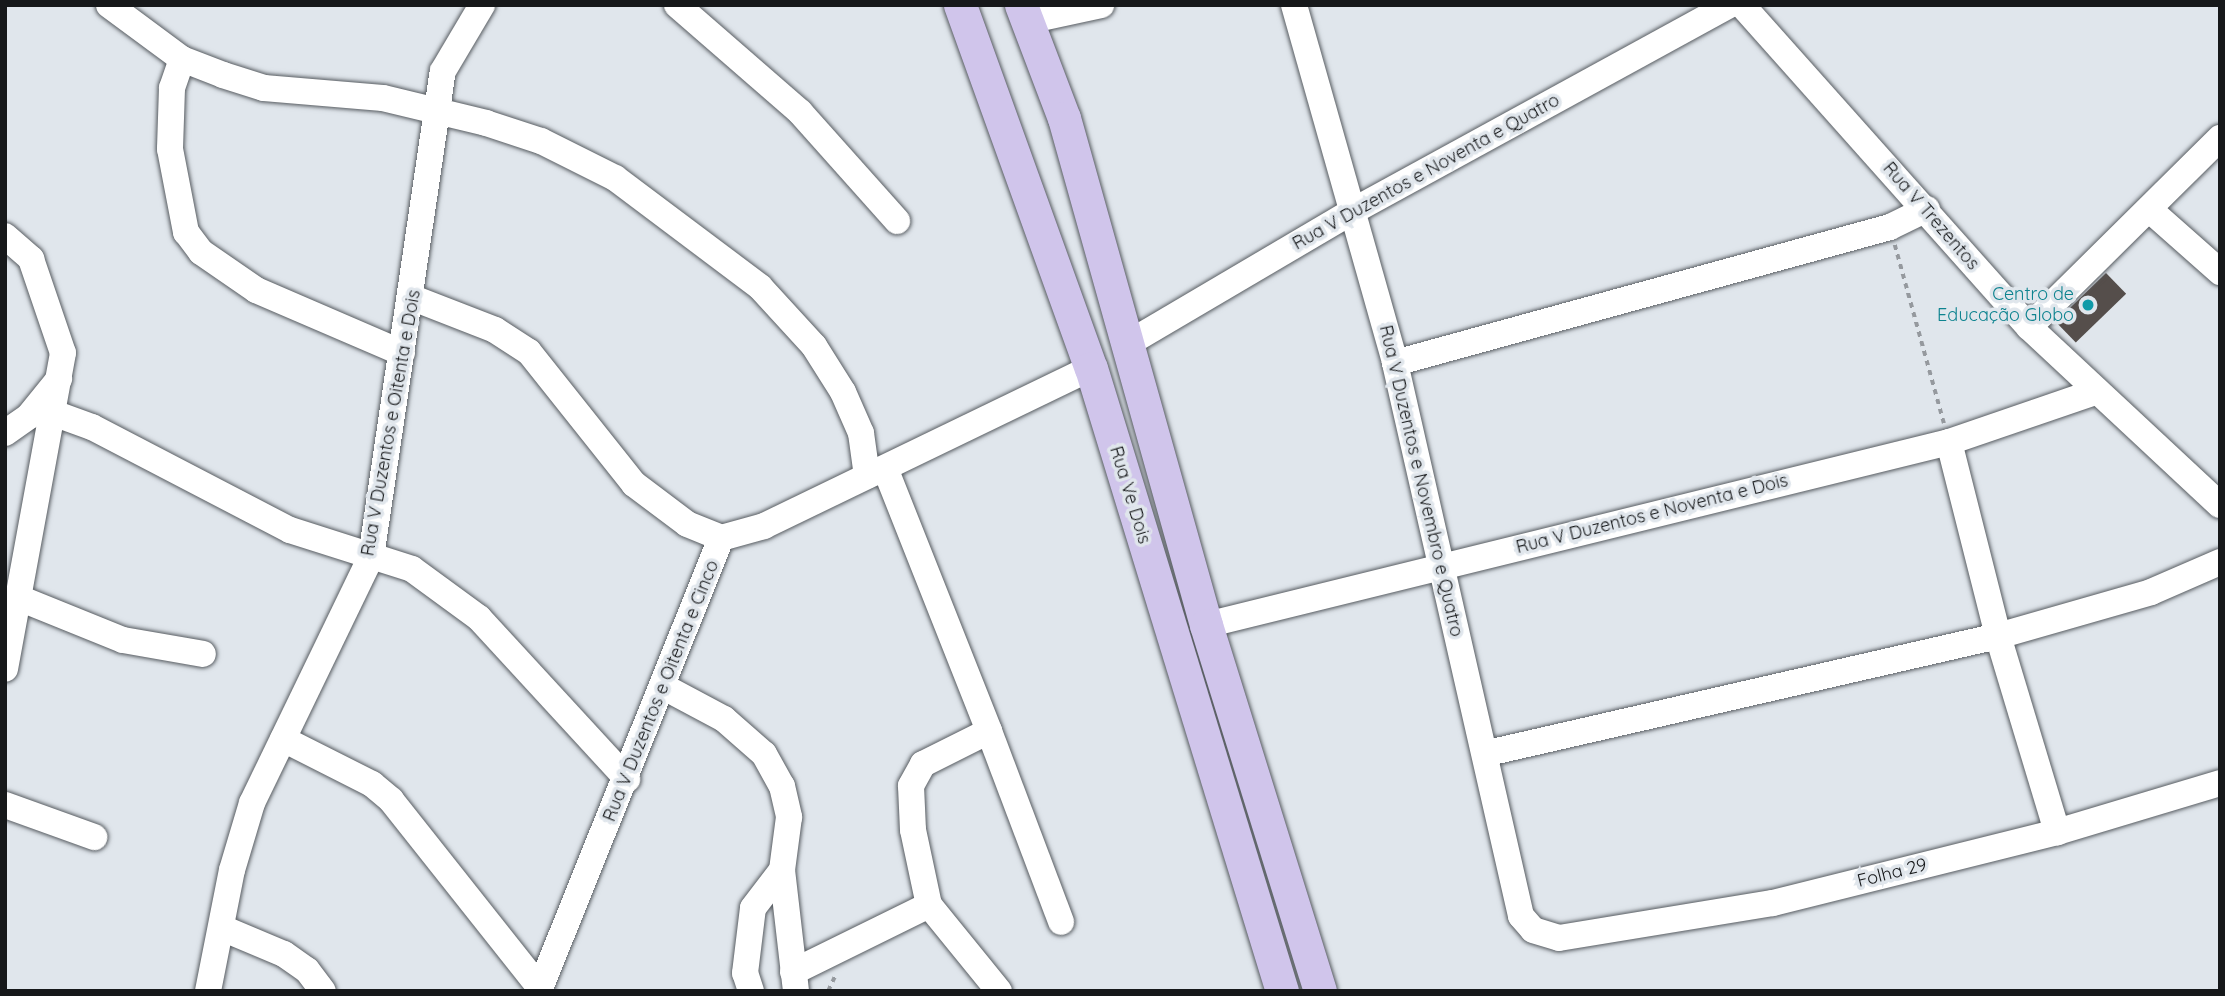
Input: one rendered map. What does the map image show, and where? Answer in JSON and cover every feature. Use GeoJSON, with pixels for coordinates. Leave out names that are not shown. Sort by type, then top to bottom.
{"type":"FeatureCollection","features":[{"type":"Feature","properties":{"kind":"main road","name":"Rua Ve Dois"},"geometry":{"type":"LineString","coordinates":[[960,5],[1091,368],[1282,991]]}},
{"type":"Feature","properties":{"kind":"main road"},"geometry":{"type":"LineString","coordinates":[[1024,13],[1064,118],[1206,625],[1321,991]]}},
{"type":"Feature","properties":{"kind":"street"},"geometry":{"type":"LineString","coordinates":[[109,5],[182,59],[264,88],[383,98],[541,141],[615,178],[760,288],[814,346],[844,392],[989,731],[1061,922]]}},
{"type":"Feature","properties":{"kind":"street","name":"Rua V Duzentos e Oitenta e Dois"},"geometry":{"type":"LineString","coordinates":[[208,991],[253,803],[371,557],[413,298],[435,110],[443,71],[482,5]]}},
{"type":"Feature","properties":{"kind":"street"},"geometry":{"type":"LineString","coordinates":[[677,5],[800,112],[897,221]]}},
{"type":"Feature","properties":{"kind":"street"},"geometry":{"type":"LineString","coordinates":[[1024,13],[1101,5]]}},
{"type":"Feature","properties":{"kind":"street","name":"Rua V Duzentos e Novembro e Quatro"},"geometry":{"type":"LineString","coordinates":[[1294,5],[1395,363],[1440,565],[1488,753],[1521,916],[1543,936],[1559,939]]}},
{"type":"Feature","properties":{"kind":"street","name":"Rua V Duzentos e Noventa e Quatro"},"geometry":{"type":"LineString","coordinates":[[1127,344],[1353,211],[1728,5]]}},
{"type":"Feature","properties":{"kind":"street","name":"Rua V Trezentos"},"geometry":{"type":"LineString","coordinates":[[1742,5],[1927,209],[2029,327],[2095,392],[2190,471],[2220,505]]}},
{"type":"Feature","properties":{"kind":"street"},"geometry":{"type":"LineString","coordinates":[[182,59],[172,88],[170,149],[186,232],[201,252],[256,290],[402,353]]}},
{"type":"Feature","properties":{"kind":"street"},"geometry":{"type":"LineString","coordinates":[[2029,327],[2220,138]]}},
{"type":"Feature","properties":{"kind":"street"},"geometry":{"type":"LineString","coordinates":[[1395,363],[1890,227],[1927,209]]}},
{"type":"Feature","properties":{"kind":"street"},"geometry":{"type":"LineString","coordinates":[[2150,210],[2220,272]]}},
{"type":"Feature","properties":{"kind":"street"},"geometry":{"type":"LineString","coordinates":[[5,236],[31,259],[46,291],[63,353],[56,414],[5,669]]}},
{"type":"Feature","properties":{"kind":"street"},"geometry":{"type":"LineString","coordinates":[[413,298],[495,330],[529,352],[634,484],[687,524],[721,538]]}},
{"type":"Feature","properties":{"kind":"street","name":"Rua V Duzentos e Oitenta e Cinco"},"geometry":{"type":"LineString","coordinates":[[539,989],[627,779],[721,538],[764,526],[1091,368]]}},
{"type":"Feature","properties":{"kind":"street"},"geometry":{"type":"LineString","coordinates":[[5,433],[30,416],[59,379]]}},
{"type":"Feature","properties":{"kind":"street","name":"Rua V Duzentos e Noventa e Dois"},"geometry":{"type":"LineString","coordinates":[[1206,625],[1440,565],[1949,442],[2095,392]]}},
{"type":"Feature","properties":{"kind":"street"},"geometry":{"type":"LineString","coordinates":[[56,414],[92,427],[290,530],[412,569],[479,618],[627,779]]}},
{"type":"Feature","properties":{"kind":"street"},"geometry":{"type":"LineString","coordinates":[[1949,442],[1998,636],[2057,832]]}},
{"type":"Feature","properties":{"kind":"street"},"geometry":{"type":"LineString","coordinates":[[1488,753],[1998,636],[2151,592],[2220,562]]}},
{"type":"Feature","properties":{"kind":"street"},"geometry":{"type":"LineString","coordinates":[[19,598],[123,640],[203,654]]}},
{"type":"Feature","properties":{"kind":"street"},"geometry":{"type":"LineString","coordinates":[[664,687],[724,719],[764,754],[782,786],[789,817],[782,870],[795,981],[929,905]]}},
{"type":"Feature","properties":{"kind":"street"},"geometry":{"type":"LineString","coordinates":[[989,731],[923,764],[911,786],[913,830],[929,905],[999,991]]}},
{"type":"Feature","properties":{"kind":"street"},"geometry":{"type":"LineString","coordinates":[[282,739],[372,783],[391,800],[539,989]]}},
{"type":"Feature","properties":{"kind":"street","name":"Folha 29"},"geometry":{"type":"LineString","coordinates":[[1559,939],[1773,903],[2057,832],[2220,783]]}},
{"type":"Feature","properties":{"kind":"street"},"geometry":{"type":"LineString","coordinates":[[5,805],[94,837]]}},
{"type":"Feature","properties":{"kind":"street"},"geometry":{"type":"LineString","coordinates":[[751,991],[745,973],[753,908],[782,870]]}},
{"type":"Feature","properties":{"kind":"street"},"geometry":{"type":"LineString","coordinates":[[222,928],[284,954],[307,970],[323,991]]}},
{"type":"Feature","properties":{"kind":"path"},"geometry":{"type":"LineString","coordinates":[[1890,227],[1949,442]]}},
{"type":"Feature","properties":{"kind":"building","name":"Centro de Educação Globo"},"geometry":{"type":"Polygon","coordinates":[[[2106,273],[2126,294],[2076,342],[2056,322],[2106,273]]]}},
{"type":"Feature","properties":{"kind":"place","name":"Centro de Educação Globo"},"geometry":{"type":"Point","coordinates":[2088,305]}}]}
